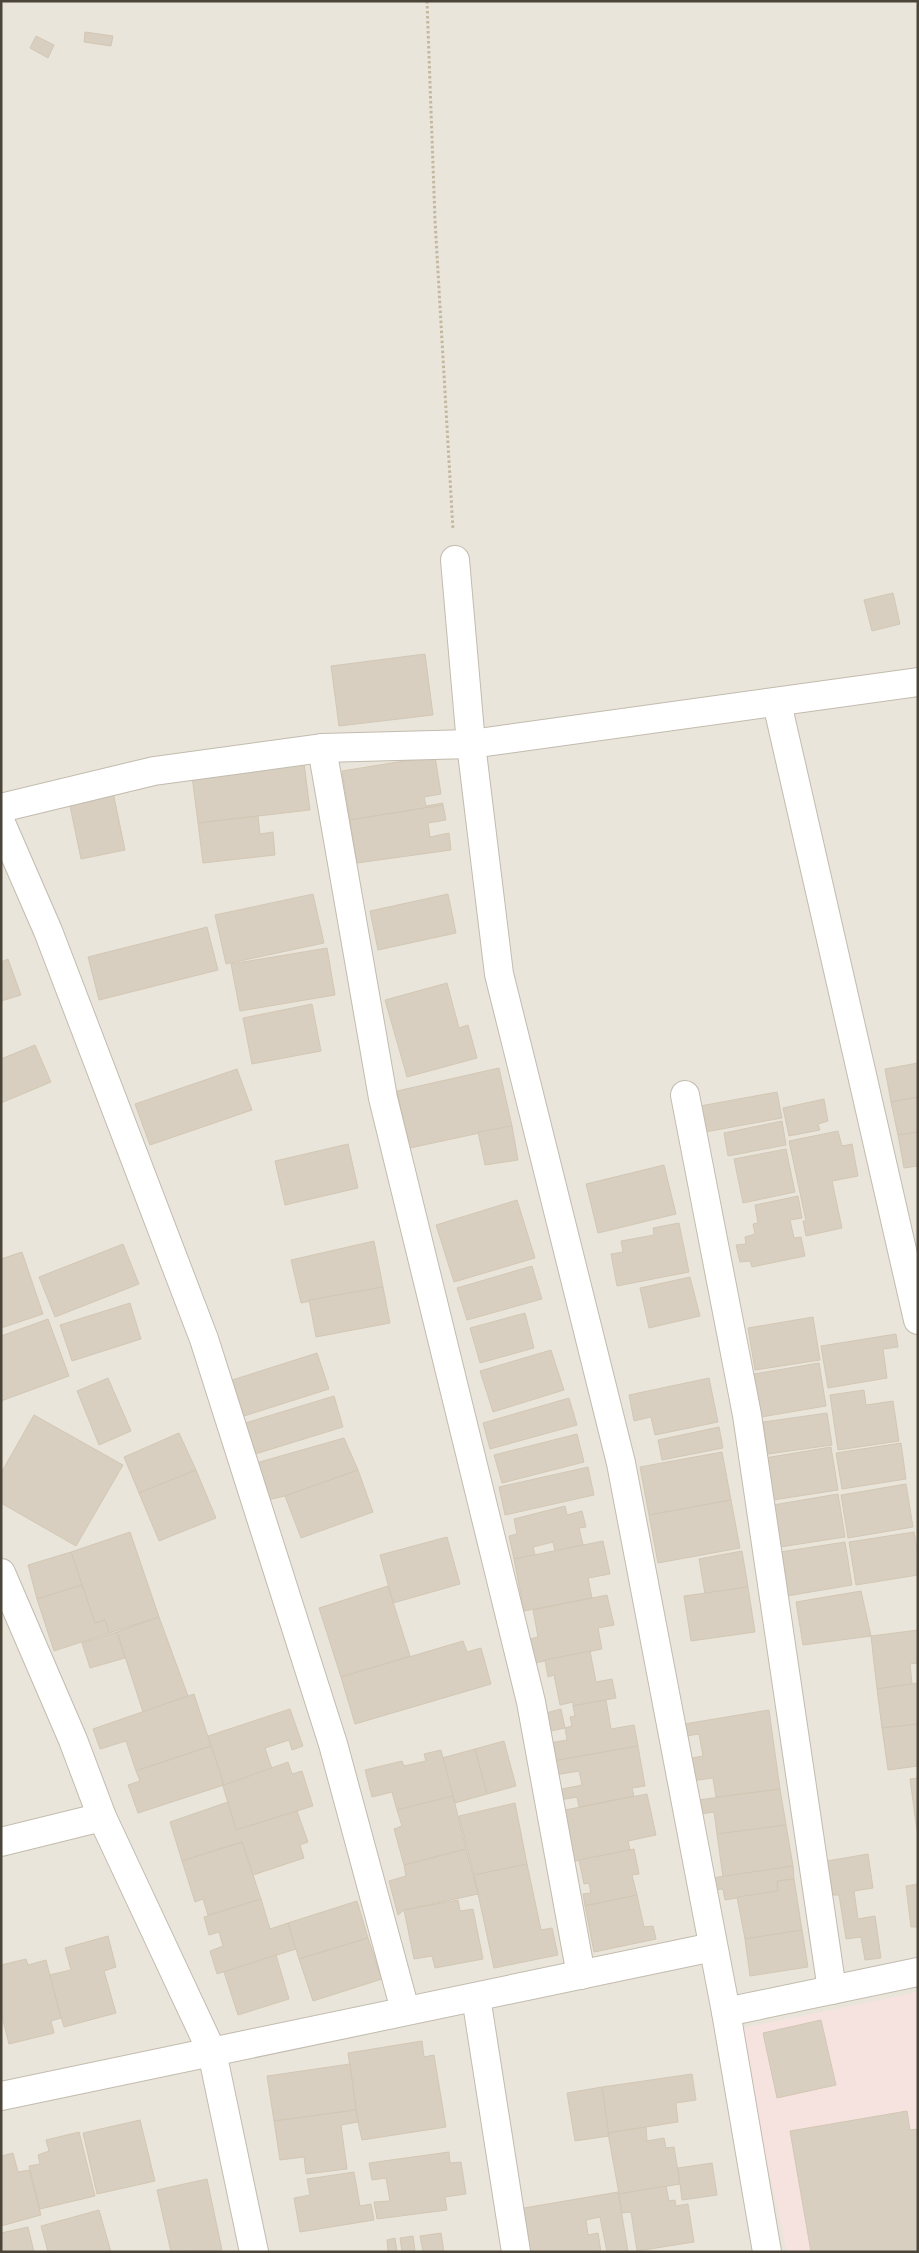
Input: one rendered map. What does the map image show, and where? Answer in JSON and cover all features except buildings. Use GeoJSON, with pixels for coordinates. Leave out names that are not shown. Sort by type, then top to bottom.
{"type":"FeatureCollection","features":[{"type":"Feature","properties":{"kind":"street"},"geometry":{"type":"LineString","coordinates":[[455,560],[471,744],[499,974],[621,1463],[726,2012],[767,2252]]}},
{"type":"Feature","properties":{"kind":"street"},"geometry":{"type":"LineString","coordinates":[[1,808],[154,771],[322,748],[471,744],[918,682]]}},
{"type":"Feature","properties":{"kind":"street"},"geometry":{"type":"LineString","coordinates":[[777,703],[918,1320]]}},
{"type":"Feature","properties":{"kind":"street"},"geometry":{"type":"LineString","coordinates":[[322,748],[382,1098],[531,1702],[581,1975]]}},
{"type":"Feature","properties":{"kind":"street"},"geometry":{"type":"LineString","coordinates":[[1,823],[48,931],[204,1339],[332,1744],[406,2010]]}},
{"type":"Feature","properties":{"kind":"street"},"geometry":{"type":"LineString","coordinates":[[685,1095],[748,1415],[832,1990]]}},
{"type":"Feature","properties":{"kind":"street"},"geometry":{"type":"LineString","coordinates":[[1,1573],[73,1740],[102,1817],[212,2052],[254,2252]]}},
{"type":"Feature","properties":{"kind":"street"},"geometry":{"type":"LineString","coordinates":[[1,1842],[102,1817]]}},
{"type":"Feature","properties":{"kind":"street"},"geometry":{"type":"LineString","coordinates":[[1,2096],[713,1947]]}},
{"type":"Feature","properties":{"kind":"street"},"geometry":{"type":"LineString","coordinates":[[726,2012],[918,1972]]}},
{"type":"Feature","properties":{"kind":"street"},"geometry":{"type":"LineString","coordinates":[[476,1997],[516,2252]]}},
{"type":"Feature","properties":{"kind":"path"},"geometry":{"type":"LineString","coordinates":[[427,1],[435,220],[455,560]]}},
{"type":"Feature","properties":{"kind":"shaded area"},"geometry":{"type":"Polygon","coordinates":[[[1,1],[918,1],[918,2252],[1,2252],[1,1]]]}},
{"type":"Feature","properties":{"kind":"shaded area"},"geometry":{"type":"Polygon","coordinates":[[[918,1992],[918,2252],[787,2252],[738,2029],[918,1992]]]}}]}
